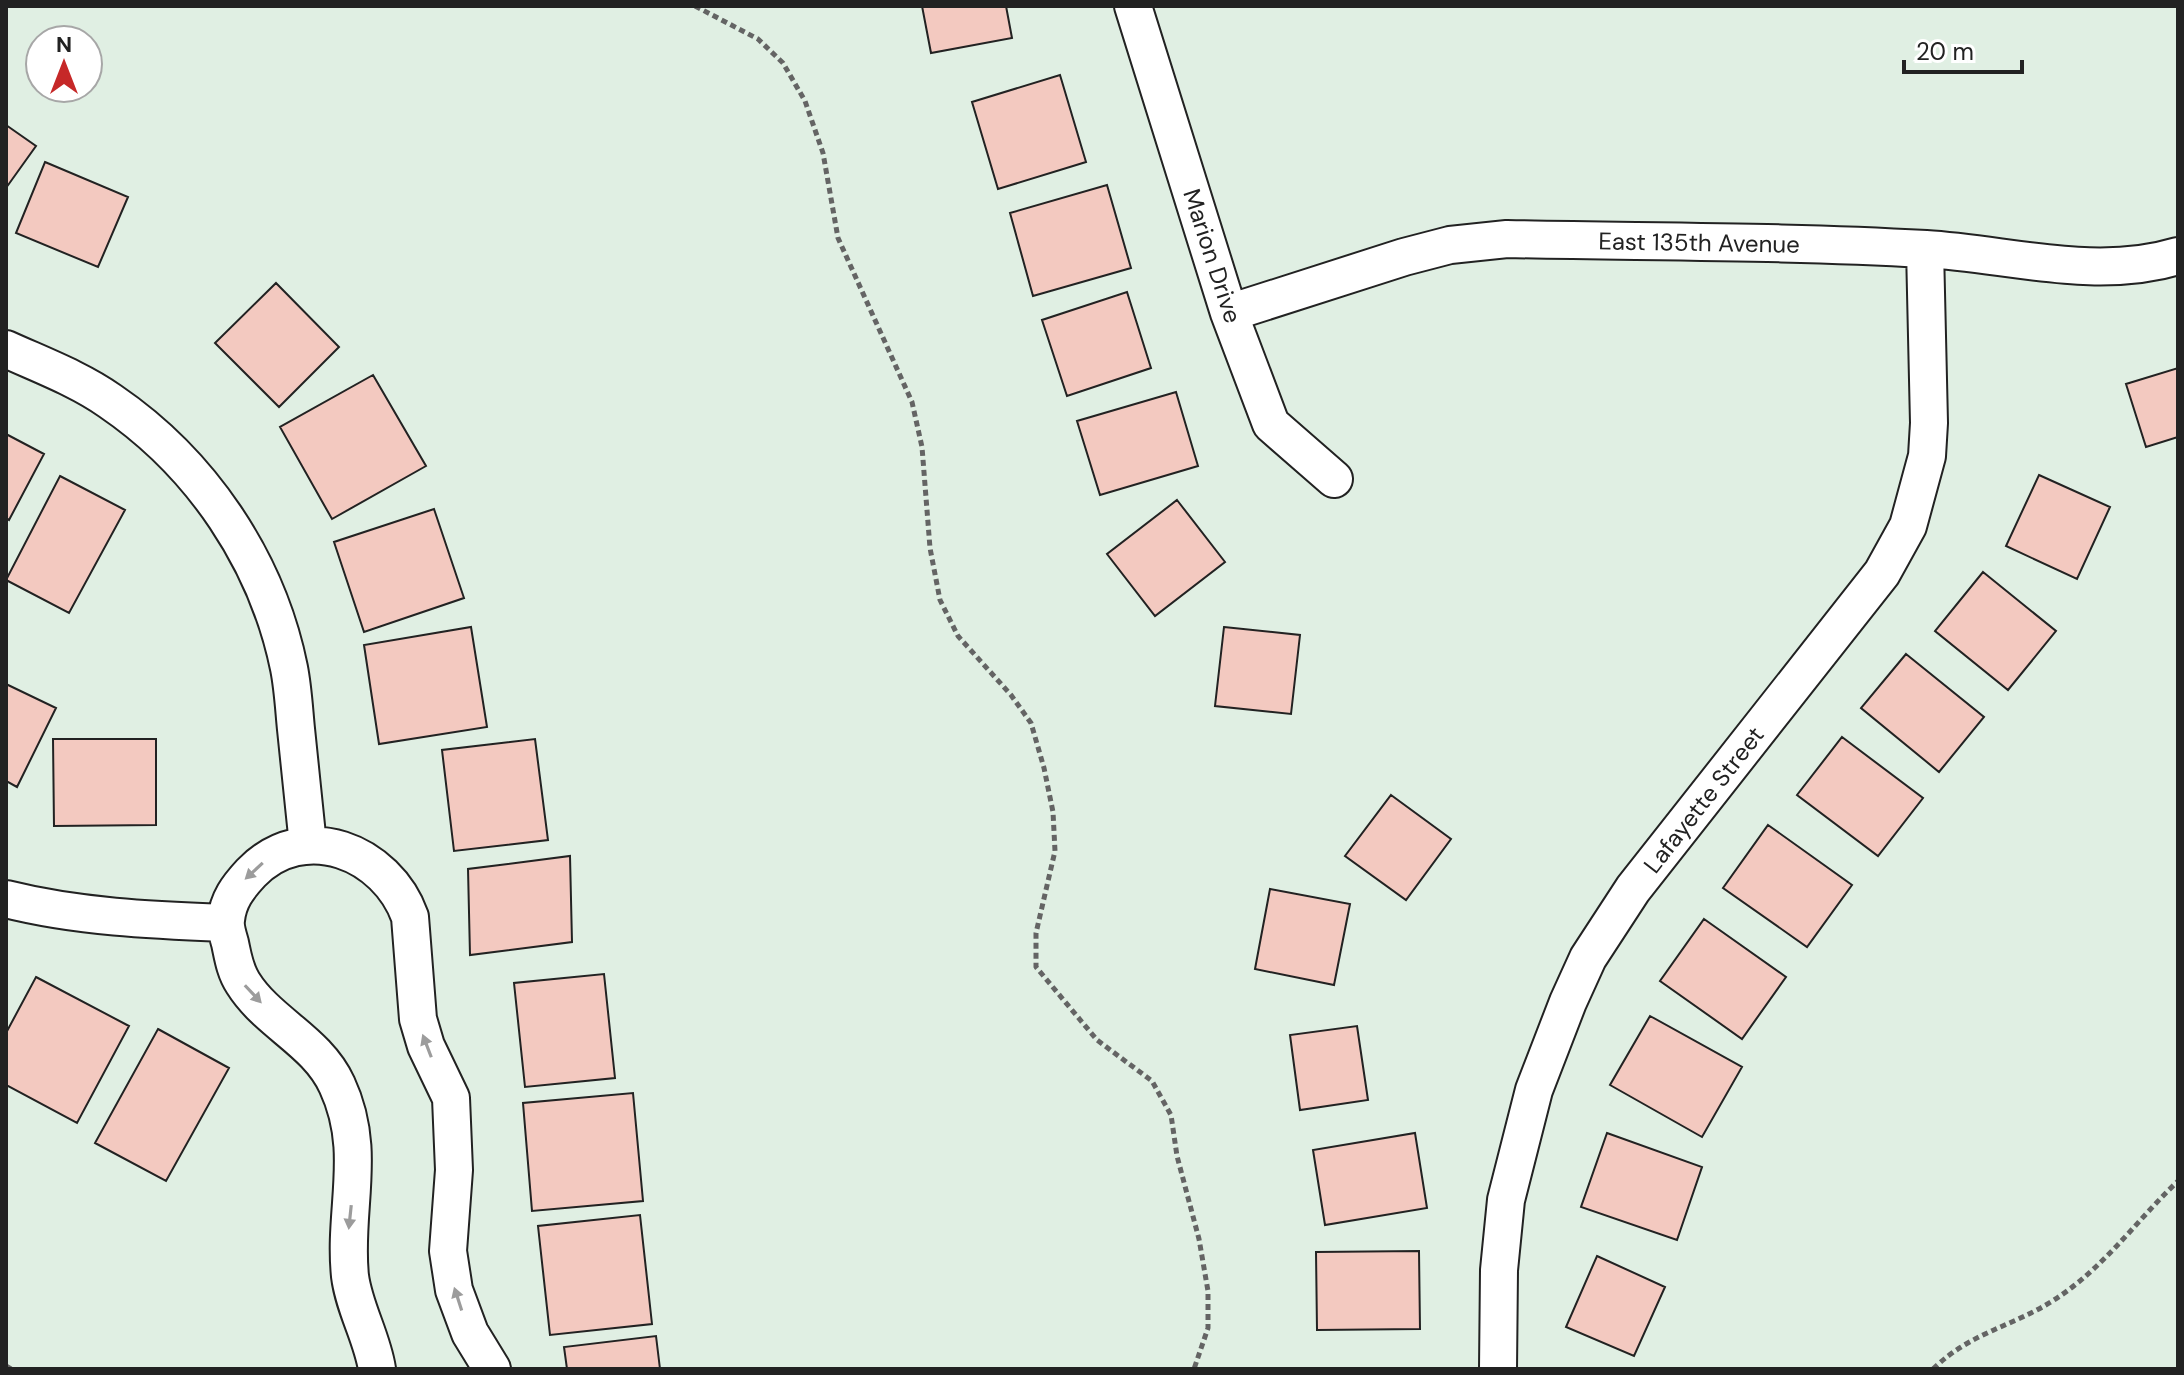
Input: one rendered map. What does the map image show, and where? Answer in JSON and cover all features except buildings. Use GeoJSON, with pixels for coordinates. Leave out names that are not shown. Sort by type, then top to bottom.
{"type":"FeatureCollection","features":[{"type":"Feature","properties":{"kind":"street","name":"Marion Drive"},"geometry":{"type":"LineString","coordinates":[[1133,6],[1229,313],[1271,424],[1334,479]]}},
{"type":"Feature","properties":{"kind":"street","name":"East 135th Avenue"},"geometry":{"type":"LineString","coordinates":[[1229,313],[1404,257],[1450,245],[1507,239],[1925,249],[2092,267],[2126,267],[2178,256]]}},
{"type":"Feature","properties":{"kind":"street","name":"Lafayette Street"},"geometry":{"type":"LineString","coordinates":[[1498,1369],[1499,1270],[1506,1200],[1534,1090],[1588,958],[1633,889],[1882,573],[1908,526],[1927,456],[1925,249]]}},
{"type":"Feature","properties":{"kind":"street"},"geometry":{"type":"LineString","coordinates":[[6,349],[108,399],[149,431],[196,477],[219,506],[252,563],[280,631],[290,671],[308,845]]}},
{"type":"Feature","properties":{"kind":"street"},"geometry":{"type":"LineString","coordinates":[[377,1369],[351,1280],[348,1241],[355,1174],[353,1136],[337,1085],[317,1054],[253,997],[242,983],[234,964],[225,923],[228,905],[236,889],[258,866],[289,848],[308,845],[330,845],[348,850],[380,870],[395,885],[410,917],[418,1019],[426,1046],[451,1098],[454,1170],[448,1251],[454,1290],[470,1333],[492,1369]]}},
{"type":"Feature","properties":{"kind":"street"},"geometry":{"type":"LineString","coordinates":[[6,899],[129,920],[225,923]]}},
{"type":"Feature","properties":{"kind":"path"},"geometry":{"type":"LineString","coordinates":[[695,6],[758,39],[783,63],[805,101],[823,153],[838,238],[912,402],[922,447],[930,548],[940,600],[958,636],[1011,695],[1031,723],[1044,768],[1053,812],[1055,851],[1036,933],[1036,967],[1097,1040],[1152,1081],[1171,1115],[1177,1156],[1199,1239],[1208,1291],[1208,1328],[1194,1369]]}},
{"type":"Feature","properties":{"kind":"path"},"geometry":{"type":"LineString","coordinates":[[1933,1369],[1957,1348],[2056,1299],[2112,1253],[2178,1181]]}},
{"type":"Feature","properties":{"kind":"green space"},"geometry":{"type":"Polygon","coordinates":[[[6,6],[2178,6],[2178,1369],[6,1369],[6,6]]]}}]}
